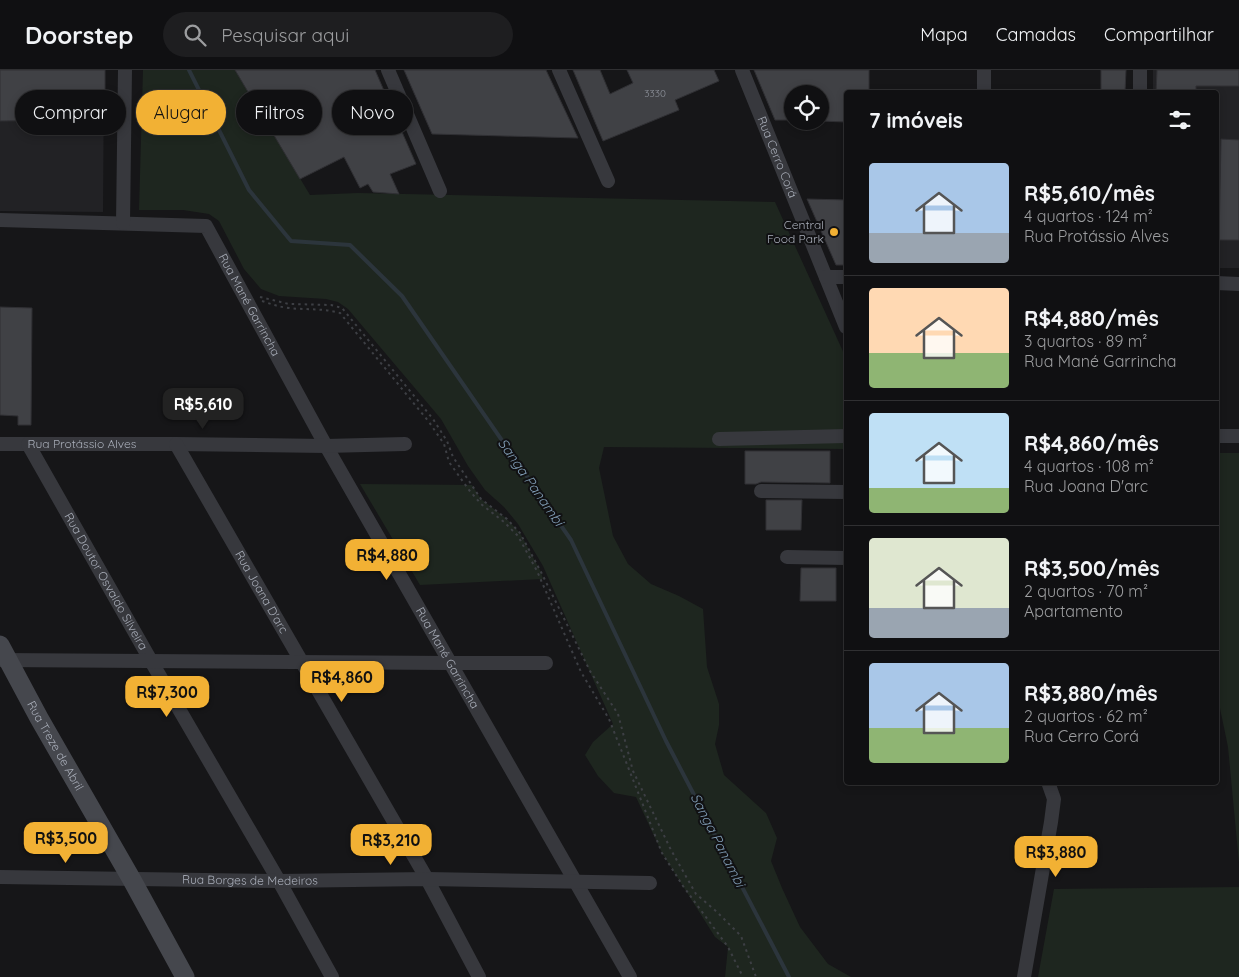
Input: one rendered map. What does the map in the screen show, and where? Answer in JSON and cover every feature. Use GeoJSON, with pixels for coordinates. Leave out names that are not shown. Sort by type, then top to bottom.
{"type":"FeatureCollection","features":[{"type":"Feature","properties":{"kind":"street"},"geometry":{"type":"LineString","coordinates":[[0,220],[123,223],[125,70]]}},
{"type":"Feature","properties":{"kind":"street"},"geometry":{"type":"LineString","coordinates":[[388,70],[440,190]]}},
{"type":"Feature","properties":{"kind":"street"},"geometry":{"type":"LineString","coordinates":[[559,70],[608,181]]}},
{"type":"Feature","properties":{"kind":"street","name":"Rua Cerro Corá"},"geometry":{"type":"LineString","coordinates":[[742,70],[844,321]]}},
{"type":"Feature","properties":{"kind":"street"},"geometry":{"type":"LineString","coordinates":[[984,70],[984,90]]}},
{"type":"Feature","properties":{"kind":"street"},"geometry":{"type":"LineString","coordinates":[[1140,70],[1140,90]]}},
{"type":"Feature","properties":{"kind":"street","name":"Rua Mané Garrincha"},"geometry":{"type":"LineString","coordinates":[[123,223],[206,226],[326,446],[630,977]]}},
{"type":"Feature","properties":{"kind":"street"},"geometry":{"type":"LineString","coordinates":[[826,277],[844,278]]}},
{"type":"Feature","properties":{"kind":"street"},"geometry":{"type":"LineString","coordinates":[[1219,283],[1239,284]]}},
{"type":"Feature","properties":{"kind":"street"},"geometry":{"type":"LineString","coordinates":[[719,439],[844,436]]}},
{"type":"Feature","properties":{"kind":"street"},"geometry":{"type":"LineString","coordinates":[[1219,436],[1239,436]]}},
{"type":"Feature","properties":{"kind":"street","name":"Rua Protássio Alves"},"geometry":{"type":"LineString","coordinates":[[0,444],[326,446],[405,444]]}},
{"type":"Feature","properties":{"kind":"street","name":"Rua Doutor Osvaldo Silveira"},"geometry":{"type":"LineString","coordinates":[[28,444],[279,881],[332,977]]}},
{"type":"Feature","properties":{"kind":"street","name":"Rua Joana D'arc"},"geometry":{"type":"LineString","coordinates":[[176,444],[427,879],[479,977]]}},
{"type":"Feature","properties":{"kind":"street"},"geometry":{"type":"LineString","coordinates":[[761,491],[844,492]]}},
{"type":"Feature","properties":{"kind":"street"},"geometry":{"type":"LineString","coordinates":[[787,557],[844,558]]}},
{"type":"Feature","properties":{"kind":"street"},"geometry":{"type":"LineString","coordinates":[[3,655],[151,661],[546,662]]}},
{"type":"Feature","properties":{"kind":"street","name":"Rua Treze de Abril"},"geometry":{"type":"LineString","coordinates":[[3,655],[186,977]]}},
{"type":"Feature","properties":{"kind":"street"},"geometry":{"type":"LineString","coordinates":[[1024,977],[1051,822],[1054,799],[1049,785]]}},
{"type":"Feature","properties":{"kind":"street","name":"Rua Borges de Medeiros"},"geometry":{"type":"LineString","coordinates":[[0,877],[279,881],[427,879],[650,883]]}},
{"type":"Feature","properties":{"kind":"path"},"geometry":{"type":"LineString","coordinates":[[255,292],[260,297],[288,304],[330,305],[342,308],[433,420],[481,499],[507,519],[520,533],[590,671],[618,714],[633,771],[671,850],[696,894],[741,936],[756,977]]}},
{"type":"Feature","properties":{"kind":"path"},"geometry":{"type":"LineString","coordinates":[[258,300],[290,308],[331,310],[340,313],[429,422],[444,444],[449,462],[481,504],[518,536],[581,672],[609,719],[662,853],[683,886],[728,947],[743,977]]}},
{"type":"Feature","properties":{"kind":"shaded area"},"geometry":{"type":"Polygon","coordinates":[[[0,70],[104,70],[104,90],[15,90],[15,135],[104,135],[103,212],[0,211],[0,70]]]}},
{"type":"Feature","properties":{"kind":"shaded area"},"geometry":{"type":"Polygon","coordinates":[[[143,70],[235,70],[247,90],[236,90],[236,135],[274,135],[310,195],[358,193],[775,202],[844,354],[844,449],[604,447],[599,468],[613,536],[628,564],[651,584],[703,609],[707,667],[719,704],[719,725],[715,744],[724,775],[766,813],[777,838],[771,861],[800,927],[828,964],[851,977],[725,977],[728,947],[715,937],[662,853],[636,797],[614,793],[598,776],[585,755],[593,742],[613,724],[543,566],[518,524],[504,507],[485,490],[468,466],[441,419],[348,309],[338,302],[326,299],[279,296],[261,289],[244,269],[219,221],[209,214],[183,210],[139,210],[141,135],[226,135],[226,90],[142,90],[143,70]]]}},
{"type":"Feature","properties":{"kind":"shaded area"},"geometry":{"type":"Polygon","coordinates":[[[1153,70],[1239,70],[1239,268],[1219,268],[1219,90],[1153,90],[1153,70]]]}},
{"type":"Feature","properties":{"kind":"shaded area"},"geometry":{"type":"Polygon","coordinates":[[[1219,453],[1239,453],[1239,863],[1228,747],[1219,704],[1219,453]]]}},
{"type":"Feature","properties":{"kind":"shaded area"},"geometry":{"type":"Polygon","coordinates":[[[360,484],[472,485],[481,499],[507,519],[520,533],[543,579],[420,585],[360,484]]]}},
{"type":"Feature","properties":{"kind":"shaded area"},"geometry":{"type":"Polygon","coordinates":[[[1239,887],[1239,977],[1038,977],[1054,889],[1239,887]]]}},
{"type":"Feature","properties":{"kind":"building"},"geometry":{"type":"Polygon","coordinates":[[[0,70],[105,70],[105,90],[15,90],[15,121],[0,121],[0,70]]]}},
{"type":"Feature","properties":{"kind":"building"},"geometry":{"type":"Polygon","coordinates":[[[235,70],[375,70],[384,90],[332,90],[332,135],[403,135],[416,164],[390,174],[399,194],[373,192],[368,184],[360,188],[344,157],[300,179],[274,135],[322,135],[322,90],[247,90],[235,70]]]}},
{"type":"Feature","properties":{"kind":"building"},"geometry":{"type":"Polygon","coordinates":[[[404,70],[546,70],[578,138],[432,134],[404,70]]]}},
{"type":"Feature","properties":{"kind":"building"},"geometry":{"type":"Polygon","coordinates":[[[573,70],[600,70],[610,94],[633,83],[627,70],[714,70],[719,81],[675,100],[679,110],[603,141],[573,70]]]}},
{"type":"Feature","properties":{"kind":"building"},"geometry":{"type":"Polygon","coordinates":[[[754,70],[869,70],[869,90],[844,90],[844,122],[829,121],[829,85],[784,85],[784,120],[775,120],[754,70]]]}},
{"type":"Feature","properties":{"kind":"building"},"geometry":{"type":"Polygon","coordinates":[[[1101,70],[1126,70],[1125,90],[1101,90],[1101,70]]]}},
{"type":"Feature","properties":{"kind":"building"},"geometry":{"type":"Polygon","coordinates":[[[1157,70],[1239,70],[1239,86],[1196,86],[1196,90],[1156,90],[1157,70]]]}},
{"type":"Feature","properties":{"kind":"building"},"geometry":{"type":"Polygon","coordinates":[[[1221,139],[1239,140],[1239,240],[1219,240],[1221,139]]]}},
{"type":"Feature","properties":{"kind":"building","name":"Central Food Park"},"geometry":{"type":"Polygon","coordinates":[[[807,199],[844,200],[844,265],[836,265],[807,199]]]}},
{"type":"Feature","properties":{"kind":"building"},"geometry":{"type":"Polygon","coordinates":[[[0,307],[32,308],[31,425],[18,425],[18,416],[0,415],[0,307]]]}},
{"type":"Feature","properties":{"kind":"building"},"geometry":{"type":"Polygon","coordinates":[[[745,451],[830,451],[830,483],[761,482],[745,484],[745,451]]]}},
{"type":"Feature","properties":{"kind":"building"},"geometry":{"type":"Polygon","coordinates":[[[766,500],[802,500],[801,530],[766,530],[766,500]]]}},
{"type":"Feature","properties":{"kind":"building"},"geometry":{"type":"Polygon","coordinates":[[[801,568],[836,568],[836,601],[800,601],[801,568]]]}},
{"type":"Feature","properties":{"kind":"waterway","name":"Sanga Panambi"},"geometry":{"type":"LineString","coordinates":[[189,70],[249,190],[291,241],[350,245],[402,296],[571,540],[666,741],[789,977]]}},
{"type":"Feature","properties":{"kind":"place","name":"Central Food Park"},"geometry":{"type":"Point","coordinates":[834,232]}}]}
